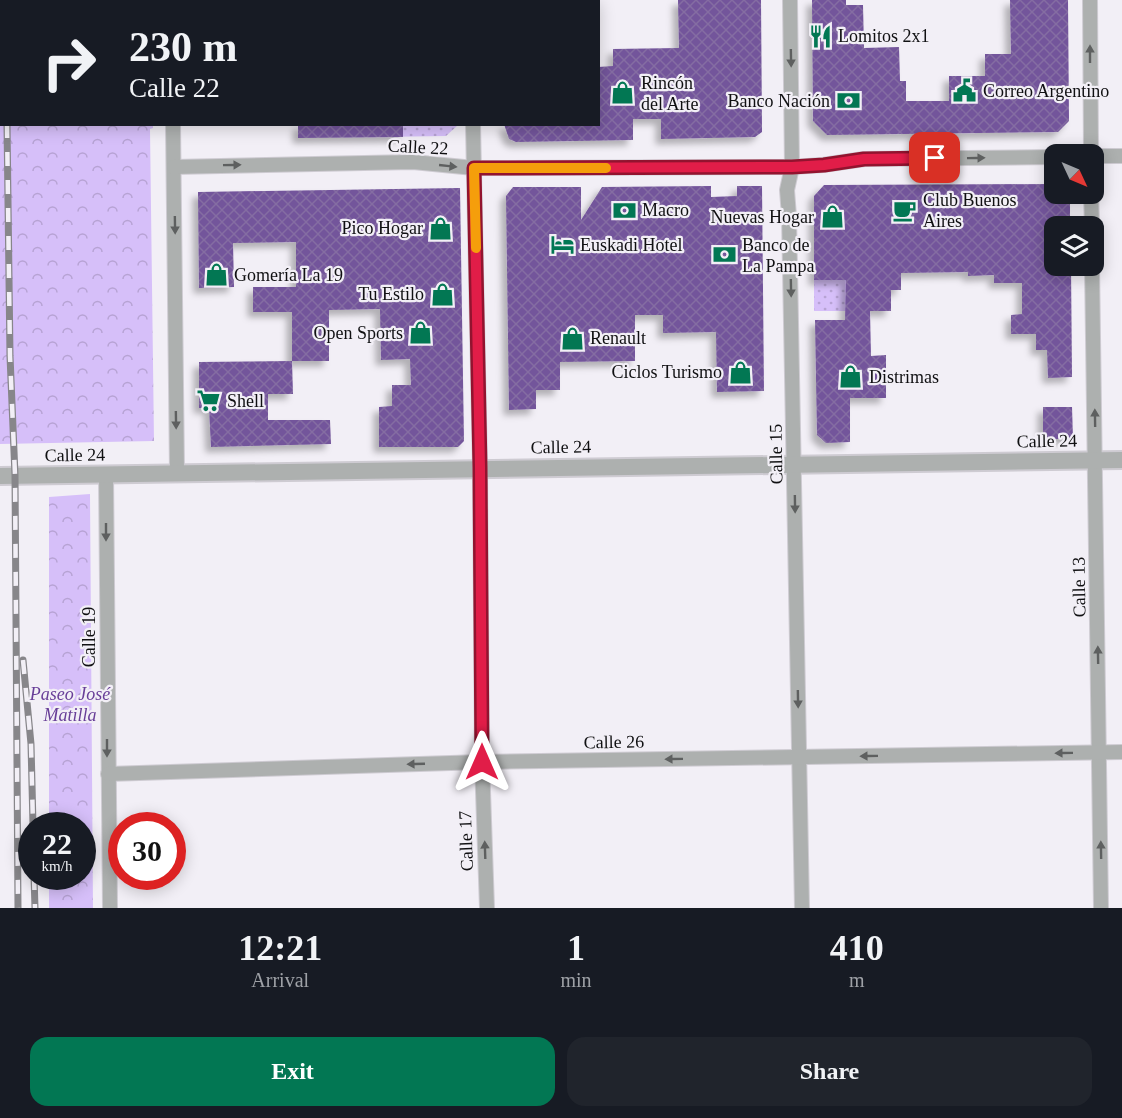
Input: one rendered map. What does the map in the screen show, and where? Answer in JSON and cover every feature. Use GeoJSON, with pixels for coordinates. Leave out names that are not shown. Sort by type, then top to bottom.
{"type":"FeatureCollection","features":[{"type":"Feature","properties":{"kind":"street","name":"Calle 15"},"geometry":{"type":"LineString","coordinates":[[790,0],[792,167],[787,190],[795,464],[802,908]]}},
{"type":"Feature","properties":{"kind":"street"},"geometry":{"type":"LineString","coordinates":[[1090,0],[1092,144]]}},
{"type":"Feature","properties":{"kind":"street"},"geometry":{"type":"LineString","coordinates":[[173,126],[177,472]]}},
{"type":"Feature","properties":{"kind":"street","name":"Calle 17"},"geometry":{"type":"LineString","coordinates":[[473,126],[480,467],[482,762],[487,908]]}},
{"type":"Feature","properties":{"kind":"street"},"geometry":{"type":"LineString","coordinates":[[1104,155],[1122,156]]}},
{"type":"Feature","properties":{"kind":"street","name":"Calle 22"},"geometry":{"type":"LineString","coordinates":[[174,167],[413,162],[474,168],[792,167],[864,159],[1044,157]]}},
{"type":"Feature","properties":{"kind":"street","name":"Calle 13"},"geometry":{"type":"LineString","coordinates":[[1092,276],[1101,908]]}},
{"type":"Feature","properties":{"kind":"street","name":"Calle 24"},"geometry":{"type":"LineString","coordinates":[[0,476],[1122,459]]}},
{"type":"Feature","properties":{"kind":"street","name":"Calle 19"},"geometry":{"type":"LineString","coordinates":[[106,474],[110,908]]}},
{"type":"Feature","properties":{"kind":"street","name":"Calle 26"},"geometry":{"type":"LineString","coordinates":[[108,774],[482,762],[1122,752]]}},
{"type":"Feature","properties":{"kind":"green space"},"geometry":{"type":"Polygon","coordinates":[[[0,126],[153,126],[150,129],[154,441],[0,444],[0,126]]]}},
{"type":"Feature","properties":{"kind":"green space"},"geometry":{"type":"Polygon","coordinates":[[[381,126],[457,126],[446,136],[381,137],[381,126]]]}},
{"type":"Feature","properties":{"kind":"green space"},"geometry":{"type":"Polygon","coordinates":[[[814,280],[846,280],[853,311],[814,311],[814,280]]]}},
{"type":"Feature","properties":{"kind":"green space","name":"Paseo José Matilla"},"geometry":{"type":"Polygon","coordinates":[[[90,494],[92,812],[49,812],[49,497],[90,494]]]}},
{"type":"Feature","properties":{"kind":"green space","name":"Paseo José Matilla"},"geometry":{"type":"Polygon","coordinates":[[[49,890],[93,890],[93,908],[49,908],[49,890]]]}},
{"type":"Feature","properties":{"kind":"building"},"geometry":{"type":"Polygon","coordinates":[[[678,0],[761,0],[762,132],[755,137],[661,139],[661,119],[633,119],[633,140],[516,142],[509,139],[505,126],[600,126],[600,67],[613,66],[613,49],[679,48],[678,0]]]}},
{"type":"Feature","properties":{"kind":"building"},"geometry":{"type":"Polygon","coordinates":[[[812,0],[846,0],[846,5],[863,5],[864,48],[899,47],[900,81],[906,81],[906,101],[949,101],[949,76],[985,76],[985,54],[1011,54],[1010,0],[1068,0],[1069,121],[1058,132],[827,135],[813,121],[812,0]]]}},
{"type":"Feature","properties":{"kind":"building"},"geometry":{"type":"Polygon","coordinates":[[[298,126],[403,126],[403,137],[298,138],[298,126]]]}},
{"type":"Feature","properties":{"kind":"building"},"geometry":{"type":"Polygon","coordinates":[[[1044,184],[1044,204],[1070,204],[1070,216],[1044,216],[1044,276],[1071,276],[1072,377],[1048,378],[1047,350],[1036,350],[1036,334],[1011,334],[1011,315],[1022,314],[1022,283],[994,283],[994,275],[968,276],[968,272],[901,273],[901,290],[891,290],[891,311],[870,311],[871,356],[886,355],[886,398],[850,398],[850,442],[826,443],[817,435],[815,320],[845,320],[846,280],[814,280],[814,196],[824,185],[1044,184]]]}},
{"type":"Feature","properties":{"kind":"building"},"geometry":{"type":"Polygon","coordinates":[[[711,186],[711,197],[737,196],[737,186],[762,186],[764,391],[717,392],[716,332],[663,333],[663,315],[635,315],[635,361],[560,362],[560,390],[536,390],[536,409],[509,410],[506,196],[513,187],[581,187],[581,220],[602,187],[711,186]]]}},
{"type":"Feature","properties":{"kind":"building"},"geometry":{"type":"Polygon","coordinates":[[[460,188],[464,441],[458,447],[379,447],[379,407],[392,406],[392,385],[411,385],[410,359],[381,360],[380,309],[329,310],[329,361],[292,361],[292,312],[253,312],[253,287],[296,287],[296,242],[233,243],[234,287],[199,288],[198,192],[460,188]]]}},
{"type":"Feature","properties":{"kind":"building"},"geometry":{"type":"Polygon","coordinates":[[[292,361],[293,394],[268,394],[268,420],[330,420],[331,444],[211,447],[209,408],[199,408],[199,362],[292,361]]]}},
{"type":"Feature","properties":{"kind":"building"},"geometry":{"type":"Polygon","coordinates":[[[1043,407],[1072,407],[1073,439],[1043,439],[1043,407]]]}},
{"type":"Feature","properties":{"kind":"railway"},"geometry":{"type":"LineString","coordinates":[[7,126],[10,356],[15,475],[18,908]]}},
{"type":"Feature","properties":{"kind":"railway"},"geometry":{"type":"LineString","coordinates":[[23,660],[31,744],[33,812]]}},
{"type":"Feature","properties":{"kind":"railway"},"geometry":{"type":"LineString","coordinates":[[34,890],[35,908]]}},
{"type":"Feature","properties":{"kind":"slow traffic"},"geometry":{"type":"LineString","coordinates":[[476,248],[474,168],[606,168]]}},
{"type":"Feature","properties":{"kind":"place","name":"Lomitos 2x1"},"geometry":{"type":"Point","coordinates":[820,36]}},
{"type":"Feature","properties":{"kind":"place","name":"Correo Argentino"},"geometry":{"type":"Point","coordinates":[965,91]}},
{"type":"Feature","properties":{"kind":"place","name":"Rincón del Arte"},"geometry":{"type":"Point","coordinates":[623,93]}},
{"type":"Feature","properties":{"kind":"place","name":"Banco Nación"},"geometry":{"type":"Point","coordinates":[848,101]}},
{"type":"Feature","properties":{"kind":"place","name":"Macro"},"geometry":{"type":"Point","coordinates":[624,210]}},
{"type":"Feature","properties":{"kind":"place","name":"Club Buenos Aires"},"geometry":{"type":"Point","coordinates":[905,210]}},
{"type":"Feature","properties":{"kind":"place","name":"Nuevas Hogar"},"geometry":{"type":"Point","coordinates":[832,217]}},
{"type":"Feature","properties":{"kind":"place","name":"Pico Hogar"},"geometry":{"type":"Point","coordinates":[441,228]}},
{"type":"Feature","properties":{"kind":"place","name":"Euskadi Hotel"},"geometry":{"type":"Point","coordinates":[562,245]}},
{"type":"Feature","properties":{"kind":"place","name":"Banco de La Pampa"},"geometry":{"type":"Point","coordinates":[724,255]}},
{"type":"Feature","properties":{"kind":"place","name":"Gomería La 19"},"geometry":{"type":"Point","coordinates":[216,275]}},
{"type":"Feature","properties":{"kind":"place","name":"Tu Estilo"},"geometry":{"type":"Point","coordinates":[442,294]}},
{"type":"Feature","properties":{"kind":"place","name":"Open Sports"},"geometry":{"type":"Point","coordinates":[421,333]}},
{"type":"Feature","properties":{"kind":"place","name":"Renault"},"geometry":{"type":"Point","coordinates":[572,338]}},
{"type":"Feature","properties":{"kind":"place","name":"Ciclos Turismo"},"geometry":{"type":"Point","coordinates":[740,372]}},
{"type":"Feature","properties":{"kind":"place","name":"Distrimas"},"geometry":{"type":"Point","coordinates":[851,377]}},
{"type":"Feature","properties":{"kind":"place","name":"Shell"},"geometry":{"type":"Point","coordinates":[209,401]}},
{"type":"Feature","properties":{"kind":"route"},"geometry":{"type":"LineString","coordinates":[[482,762],[480,467],[474,168],[792,167],[864,159],[935,158]]}}]}
